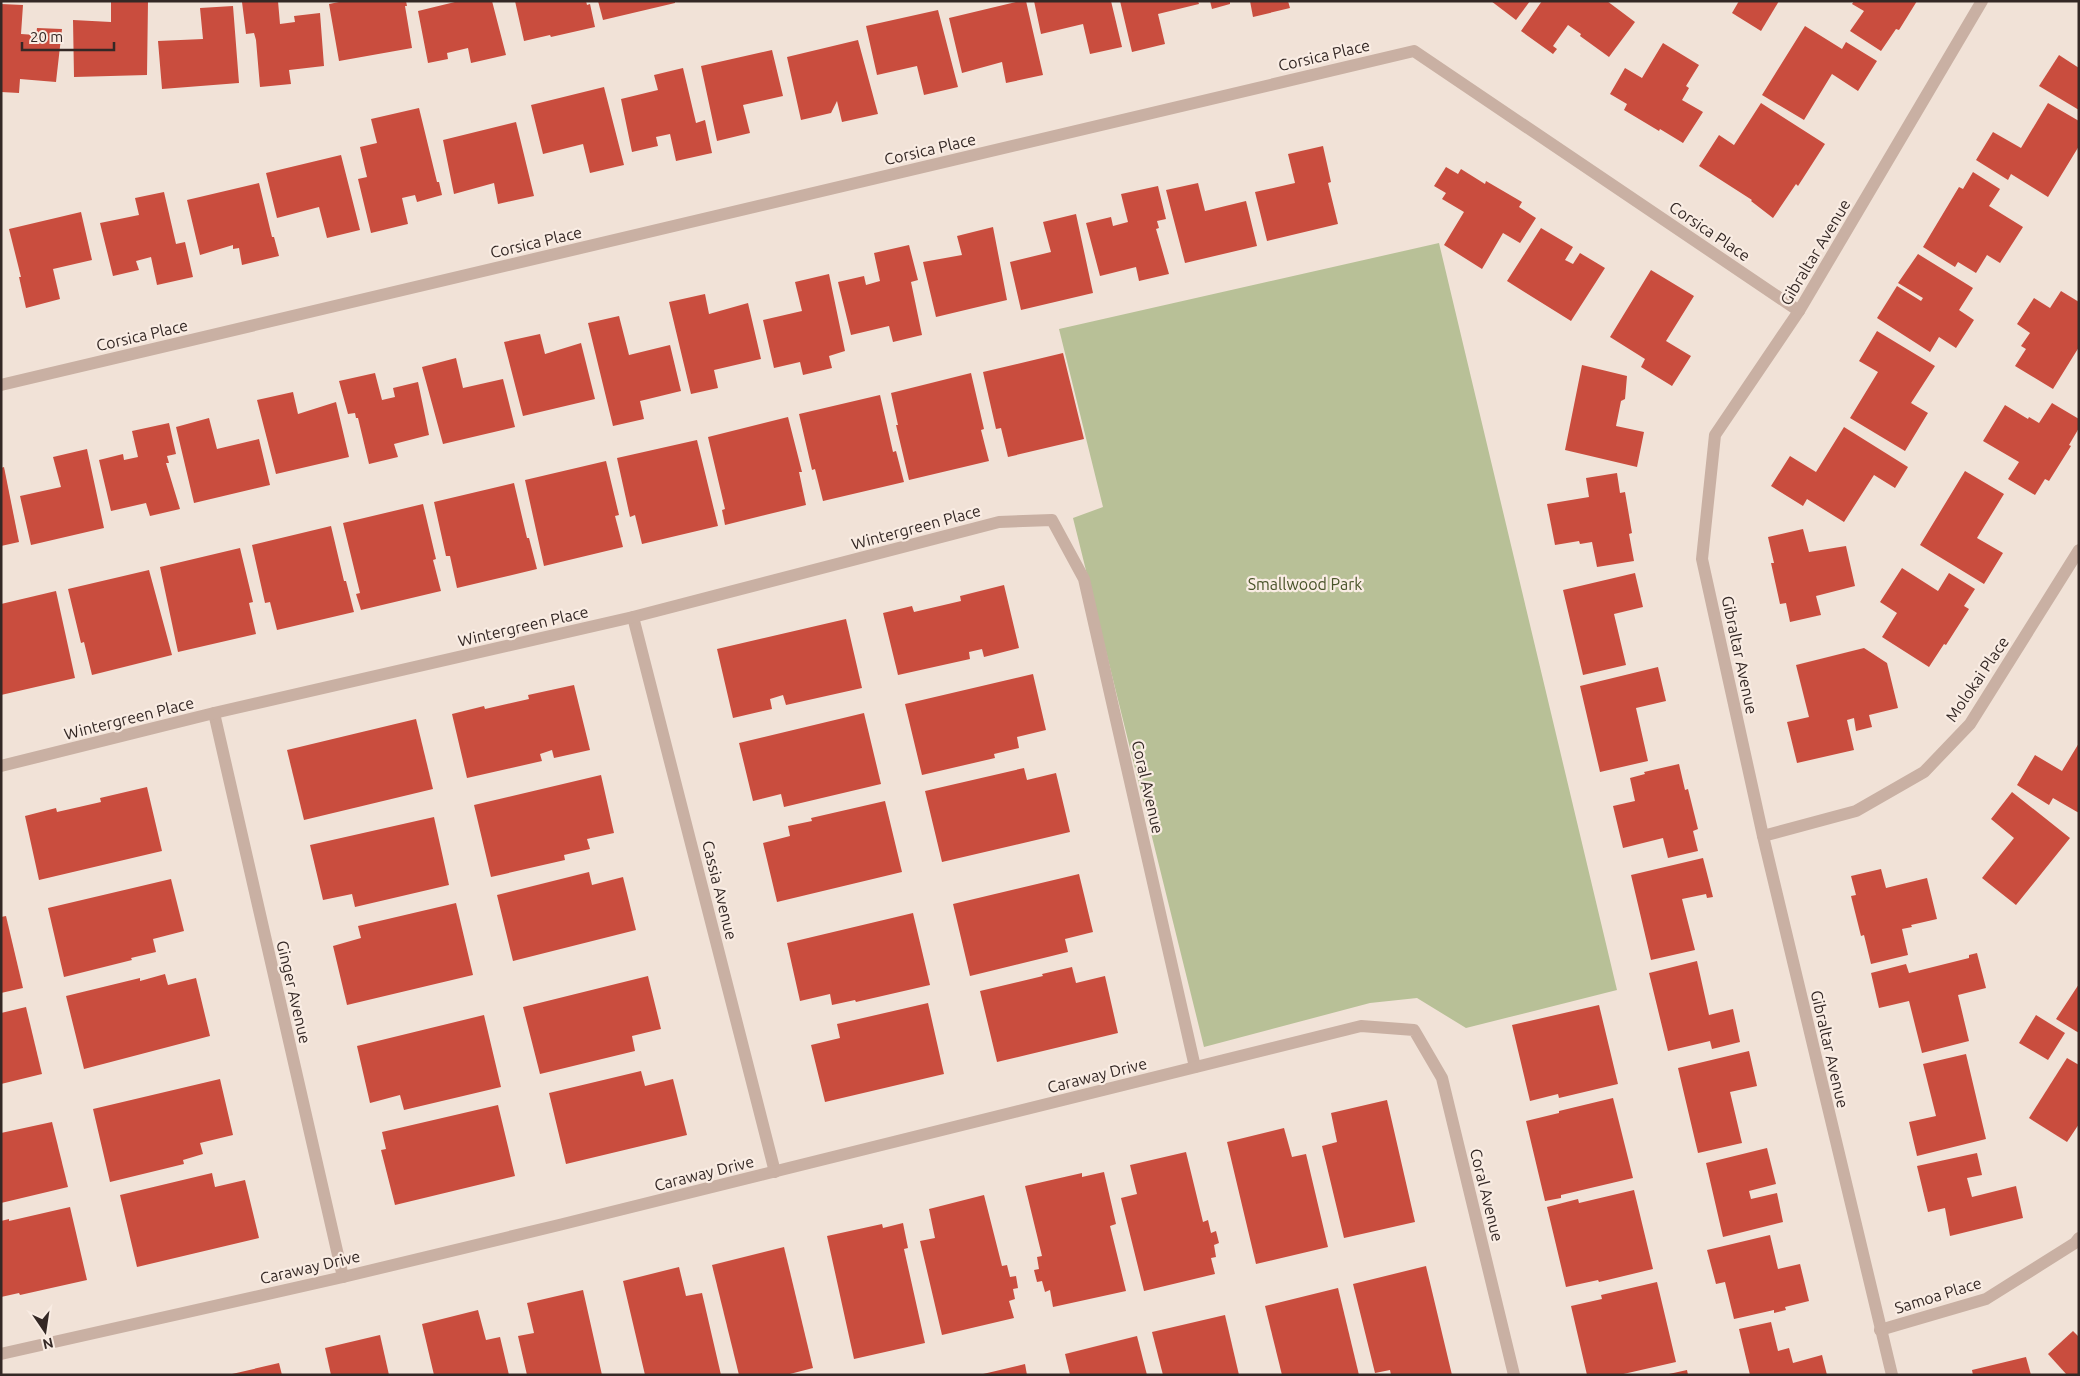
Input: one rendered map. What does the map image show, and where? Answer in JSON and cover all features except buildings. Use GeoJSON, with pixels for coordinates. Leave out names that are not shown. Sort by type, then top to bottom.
{"type":"FeatureCollection","features":[{"type":"Feature","properties":{"kind":"street","name":"Gibraltar Avenue"},"geometry":{"type":"LineString","coordinates":[[1892,1375],[1763,836],[1702,559],[1715,436],[1799,311],[1982,1]]}},
{"type":"Feature","properties":{"kind":"street","name":"Corsica Place"},"geometry":{"type":"LineString","coordinates":[[1,385],[1414,51],[1799,311]]}},
{"type":"Feature","properties":{"kind":"street","name":"Wintergreen Place"},"geometry":{"type":"LineString","coordinates":[[1,766],[214,714],[633,617],[999,522],[1052,520]]}},
{"type":"Feature","properties":{"kind":"street","name":"Coral Avenue"},"geometry":{"type":"LineString","coordinates":[[1052,520],[1084,579],[1195,1067]]}},
{"type":"Feature","properties":{"kind":"street","name":"Molokai Place"},"geometry":{"type":"LineString","coordinates":[[1763,836],[1856,811],[1924,772],[1970,724],[2079,550]]}},
{"type":"Feature","properties":{"kind":"street","name":"Cassia Avenue"},"geometry":{"type":"LineString","coordinates":[[633,617],[775,1172]]}},
{"type":"Feature","properties":{"kind":"street","name":"Ginger Avenue"},"geometry":{"type":"LineString","coordinates":[[214,714],[343,1277]]}},
{"type":"Feature","properties":{"kind":"street","name":"Caraway Drive"},"geometry":{"type":"LineString","coordinates":[[1,1354],[343,1277],[1361,1026],[1414,1030]]}},
{"type":"Feature","properties":{"kind":"street","name":"Coral Avenue"},"geometry":{"type":"LineString","coordinates":[[1414,1030],[1442,1078],[1514,1375]]}},
{"type":"Feature","properties":{"kind":"street","name":"Samoa Place"},"geometry":{"type":"LineString","coordinates":[[1880,1330],[1986,1299],[2075,1243],[2079,1238]]}},
{"type":"Feature","properties":{"kind":"green space","name":"Smallwood Park"},"geometry":{"type":"Polygon","coordinates":[[[1439,243],[1617,990],[1466,1028],[1417,998],[1370,1003],[1204,1047],[1073,518],[1103,507],[1059,329],[1439,243]]]}}]}
